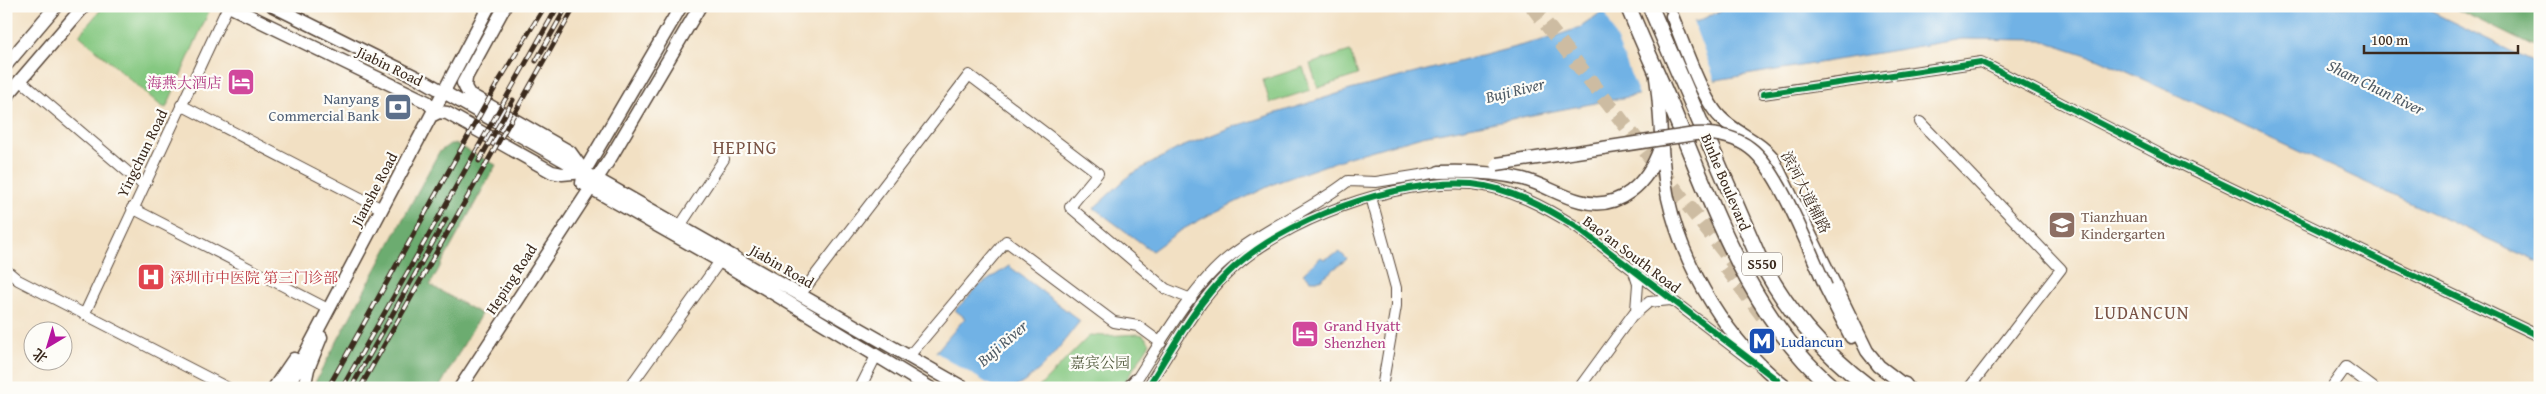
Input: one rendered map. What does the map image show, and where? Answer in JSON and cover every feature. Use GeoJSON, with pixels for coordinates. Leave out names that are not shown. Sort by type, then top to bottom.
{"type":"FeatureCollection","features":[{"type":"Feature","properties":{"kind":"highway","name":"S550"},"geometry":{"type":"LineString","coordinates":[[1628,6],[1655,70]]}},
{"type":"Feature","properties":{"kind":"highway","name":"S550"},"geometry":{"type":"LineString","coordinates":[[1650,6],[1704,112]]}},
{"type":"Feature","properties":{"kind":"highway","name":"Binhe Boulevard"},"geometry":{"type":"LineString","coordinates":[[1655,70],[1722,228],[1752,288],[1782,335],[1804,362],[1832,388]]}},
{"type":"Feature","properties":{"kind":"highway","name":"Binhe Boulevard"},"geometry":{"type":"LineString","coordinates":[[1704,112],[1714,156],[1758,256],[1788,308],[1820,344],[1870,388]]}},
{"type":"Feature","properties":{"kind":"main road"},"geometry":{"type":"LineString","coordinates":[[6,65],[56,6]]}},
{"type":"Feature","properties":{"kind":"main road"},"geometry":{"type":"LineString","coordinates":[[6,97],[84,6]]}},
{"type":"Feature","properties":{"kind":"main road","name":"Jiabin Road"},"geometry":{"type":"LineString","coordinates":[[228,6],[427,102],[432,108],[433,115]]}},
{"type":"Feature","properties":{"kind":"main road","name":"Jianshe Road"},"geometry":{"type":"LineString","coordinates":[[287,388],[489,6]]}},
{"type":"Feature","properties":{"kind":"main road"},"geometry":{"type":"LineString","coordinates":[[466,99],[458,94],[505,6]]}},
{"type":"Feature","properties":{"kind":"main road"},"geometry":{"type":"LineString","coordinates":[[433,115],[439,112],[447,113],[552,172],[562,174],[584,172],[681,6]]}},
{"type":"Feature","properties":{"kind":"main road","name":"Heping Road"},"geometry":{"type":"LineString","coordinates":[[460,388],[593,184],[700,6]]}},
{"type":"Feature","properties":{"kind":"main road","name":"Jiabin Road"},"geometry":{"type":"LineString","coordinates":[[280,8],[444,92],[466,99],[584,172],[593,184],[930,388]]}},
{"type":"Feature","properties":{"kind":"main road","name":"滨河大道辅路"},"geometry":{"type":"LineString","coordinates":[[1669,9],[1704,112],[1757,142],[1772,157],[1858,334],[1879,366],[1906,387]]}},
{"type":"Feature","properties":{"kind":"main road"},"geometry":{"type":"LineString","coordinates":[[1655,70],[1668,198],[1687,256],[1700,283],[1734,333],[1777,380],[1787,388]]}},
{"type":"Feature","properties":{"kind":"main road"},"geometry":{"type":"LineString","coordinates":[[1439,172],[1476,172],[1506,175],[1536,183],[1581,202],[1597,204],[1612,202],[1630,193],[1652,167],[1662,144],[1660,118]]}},
{"type":"Feature","properties":{"kind":"main road"},"geometry":{"type":"LineString","coordinates":[[1439,172],[1695,134],[1710,133],[1736,140],[1750,148],[1769,168],[1848,334],[1864,353],[1879,366]]}},
{"type":"Feature","properties":{"kind":"main road","name":"Jiabin Road"},"geometry":{"type":"LineString","coordinates":[[593,184],[680,226],[922,362],[964,388]]}},
{"type":"Feature","properties":{"kind":"main road"},"geometry":{"type":"LineString","coordinates":[[304,388],[308,369],[331,314],[338,290]]}},
{"type":"Feature","properties":{"kind":"main road"},"geometry":{"type":"LineString","coordinates":[[274,388],[320,323]]}},
{"type":"Feature","properties":{"kind":"street","name":"Yingchun Road"},"geometry":{"type":"LineString","coordinates":[[85,313],[132,208],[228,6]]}},
{"type":"Feature","properties":{"kind":"street"},"geometry":{"type":"LineString","coordinates":[[1763,94],[1981,62],[2168,158],[2537,335]]}},
{"type":"Feature","properties":{"kind":"street"},"geometry":{"type":"LineString","coordinates":[[800,295],[969,75],[1098,174],[1070,207],[1166,288],[1191,299]]}},
{"type":"Feature","properties":{"kind":"street"},"geometry":{"type":"LineString","coordinates":[[20,80],[143,185]]}},
{"type":"Feature","properties":{"kind":"street"},"geometry":{"type":"LineString","coordinates":[[181,105],[382,209]]}},
{"type":"Feature","properties":{"kind":"street"},"geometry":{"type":"LineString","coordinates":[[1920,122],[2061,269],[1969,388]]}},
{"type":"Feature","properties":{"kind":"street"},"geometry":{"type":"LineString","coordinates":[[680,226],[724,159]]}},
{"type":"Feature","properties":{"kind":"street"},"geometry":{"type":"LineString","coordinates":[[1132,385],[1191,299],[1210,275],[1233,254],[1279,223],[1324,200],[1348,181],[1376,182],[1439,172]]}},
{"type":"Feature","properties":{"kind":"street","name":"Bao'an South Road"},"geometry":{"type":"LineString","coordinates":[[1147,388],[1198,307],[1236,266],[1276,237],[1304,222],[1370,197],[1438,186],[1472,184],[1490,187],[1536,203],[1557,215],[1632,269],[1777,380]]}},
{"type":"Feature","properties":{"kind":"street"},"geometry":{"type":"LineString","coordinates":[[1370,197],[1396,288],[1396,306],[1382,388]]}},
{"type":"Feature","properties":{"kind":"street"},"geometry":{"type":"LineString","coordinates":[[132,208],[328,309]]}},
{"type":"Feature","properties":{"kind":"street"},"geometry":{"type":"LineString","coordinates":[[909,356],[1006,241],[1114,322],[1138,326],[1161,343]]}},
{"type":"Feature","properties":{"kind":"street"},"geometry":{"type":"LineString","coordinates":[[629,388],[720,261]]}},
{"type":"Feature","properties":{"kind":"street"},"geometry":{"type":"LineString","coordinates":[[1632,269],[1638,284],[1638,305],[1633,316]]}},
{"type":"Feature","properties":{"kind":"street"},"geometry":{"type":"LineString","coordinates":[[6,270],[18,280],[228,388]]}},
{"type":"Feature","properties":{"kind":"street"},"geometry":{"type":"LineString","coordinates":[[1579,388],[1633,316],[1649,302],[1671,300]]}},
{"type":"Feature","properties":{"kind":"street"},"geometry":{"type":"LineString","coordinates":[[860,388],[876,356]]}},
{"type":"Feature","properties":{"kind":"street"},"geometry":{"type":"LineString","coordinates":[[2331,388],[2346,367],[2374,388]]}},
{"type":"Feature","properties":{"kind":"green space"},"geometry":{"type":"Polygon","coordinates":[[[104,6],[205,6],[210,9],[166,108],[161,106],[79,35],[104,6]]]}},
{"type":"Feature","properties":{"kind":"green space"},"geometry":{"type":"Polygon","coordinates":[[[2450,6],[2540,6],[2540,50],[2450,6]]]}},
{"type":"Feature","properties":{"kind":"green space"},"geometry":{"type":"Polygon","coordinates":[[[1350,51],[1358,75],[1318,88],[1310,64],[1350,51]]]}},
{"type":"Feature","properties":{"kind":"green space"},"geometry":{"type":"Polygon","coordinates":[[[1303,67],[1310,90],[1270,103],[1263,80],[1303,67]]]}},
{"type":"Feature","properties":{"kind":"green space"},"geometry":{"type":"Polygon","coordinates":[[[450,144],[455,144],[496,165],[430,285],[481,314],[439,388],[312,388],[439,152],[450,144]]]}},
{"type":"Feature","properties":{"kind":"green space","name":"嘉宾公园"},"geometry":{"type":"Polygon","coordinates":[[[1090,335],[1143,335],[1150,343],[1121,388],[1038,388],[1090,335]]]}},
{"type":"Feature","properties":{"kind":"water"},"geometry":{"type":"Polygon","coordinates":[[[1731,6],[2420,6],[2540,65],[2540,263],[2099,59],[2041,40],[1962,39],[1722,79],[1422,136],[1349,157],[1278,182],[1209,215],[1178,232],[1152,251],[1094,208],[1130,175],[1177,149],[1229,128],[1350,90],[1550,38],[1581,27],[1600,13],[1696,22],[1731,6]]]}},
{"type":"Feature","properties":{"kind":"water"},"geometry":{"type":"Polygon","coordinates":[[[1340,252],[1347,259],[1320,280],[1311,280],[1303,273],[1321,257],[1324,259],[1340,252]]]}},
{"type":"Feature","properties":{"kind":"water","name":"Buji River"},"geometry":{"type":"Polygon","coordinates":[[[1009,266],[1080,321],[1051,357],[1034,374],[1016,387],[982,389],[905,388],[965,318],[955,310],[979,286],[1009,266]]]}},
{"type":"Feature","properties":{"kind":"pier"},"geometry":{"type":"Polygon","coordinates":[[[1605,11],[1692,19],[1716,83],[1640,97],[1605,11]]]}},
{"type":"Feature","properties":{"kind":"pier"},"geometry":{"type":"Polygon","coordinates":[[[934,351],[995,388],[905,388],[934,351]]]}},
{"type":"Feature","properties":{"kind":"tunnel"},"geometry":{"type":"LineString","coordinates":[[1532,6],[1740,272]]}},
{"type":"Feature","properties":{"kind":"tunnel"},"geometry":{"type":"LineString","coordinates":[[1726,267],[1765,319]]}},
{"type":"Feature","properties":{"kind":"railway"},"geometry":{"type":"LineString","coordinates":[[328,388],[496,86],[545,6]]}},
{"type":"Feature","properties":{"kind":"railway"},"geometry":{"type":"LineString","coordinates":[[342,388],[558,6]]}},
{"type":"Feature","properties":{"kind":"railway"},"geometry":{"type":"LineString","coordinates":[[536,61],[567,6]]}},
{"type":"Feature","properties":{"kind":"railway"},"geometry":{"type":"LineString","coordinates":[[360,388],[575,6]]}},
{"type":"Feature","properties":{"kind":"railway"},"geometry":{"type":"LineString","coordinates":[[479,161],[513,100]]}},
{"type":"Feature","properties":{"kind":"railway"},"geometry":{"type":"LineString","coordinates":[[351,388],[446,219]]}},
{"type":"Feature","properties":{"kind":"cycle path"},"geometry":{"type":"LineString","coordinates":[[1763,94],[1981,62],[2160,154],[2537,335]]}},
{"type":"Feature","properties":{"kind":"cycle path"},"geometry":{"type":"LineString","coordinates":[[1147,388],[1184,328],[1205,299],[1228,273],[1251,254],[1278,236],[1342,206],[1410,188],[1442,184],[1472,184],[1513,194],[1540,206],[1577,227],[1777,380]]}},
{"type":"Feature","properties":{"kind":"place","name":"海燕大酒店"},"geometry":{"type":"Point","coordinates":[241,82]}},
{"type":"Feature","properties":{"kind":"place","name":"Nanyang Commercial Bank"},"geometry":{"type":"Point","coordinates":[398,107]}},
{"type":"Feature","properties":{"kind":"place","name":"Tianzhuan Kindergarten"},"geometry":{"type":"Point","coordinates":[2062,225]}},
{"type":"Feature","properties":{"kind":"place","name":"深圳市中医院 第三门诊部"},"geometry":{"type":"Point","coordinates":[151,277]}},
{"type":"Feature","properties":{"kind":"place","name":"Grand Hyatt Shenzhen"},"geometry":{"type":"Point","coordinates":[1305,334]}},
{"type":"Feature","properties":{"kind":"place","name":"Ludancun"},"geometry":{"type":"Point","coordinates":[1762,341]}},
{"type":"Feature","properties":{"kind":"district","name":"HEPING"},"geometry":{"type":"Point","coordinates":[745,147]}},
{"type":"Feature","properties":{"kind":"district","name":"LUDANCUN"},"geometry":{"type":"Point","coordinates":[2142,312]}},
{"type":"Feature","properties":{"kind":"water label","name":"Sham Chun River"},"geometry":{"type":"Point","coordinates":[2376,87]}}]}
